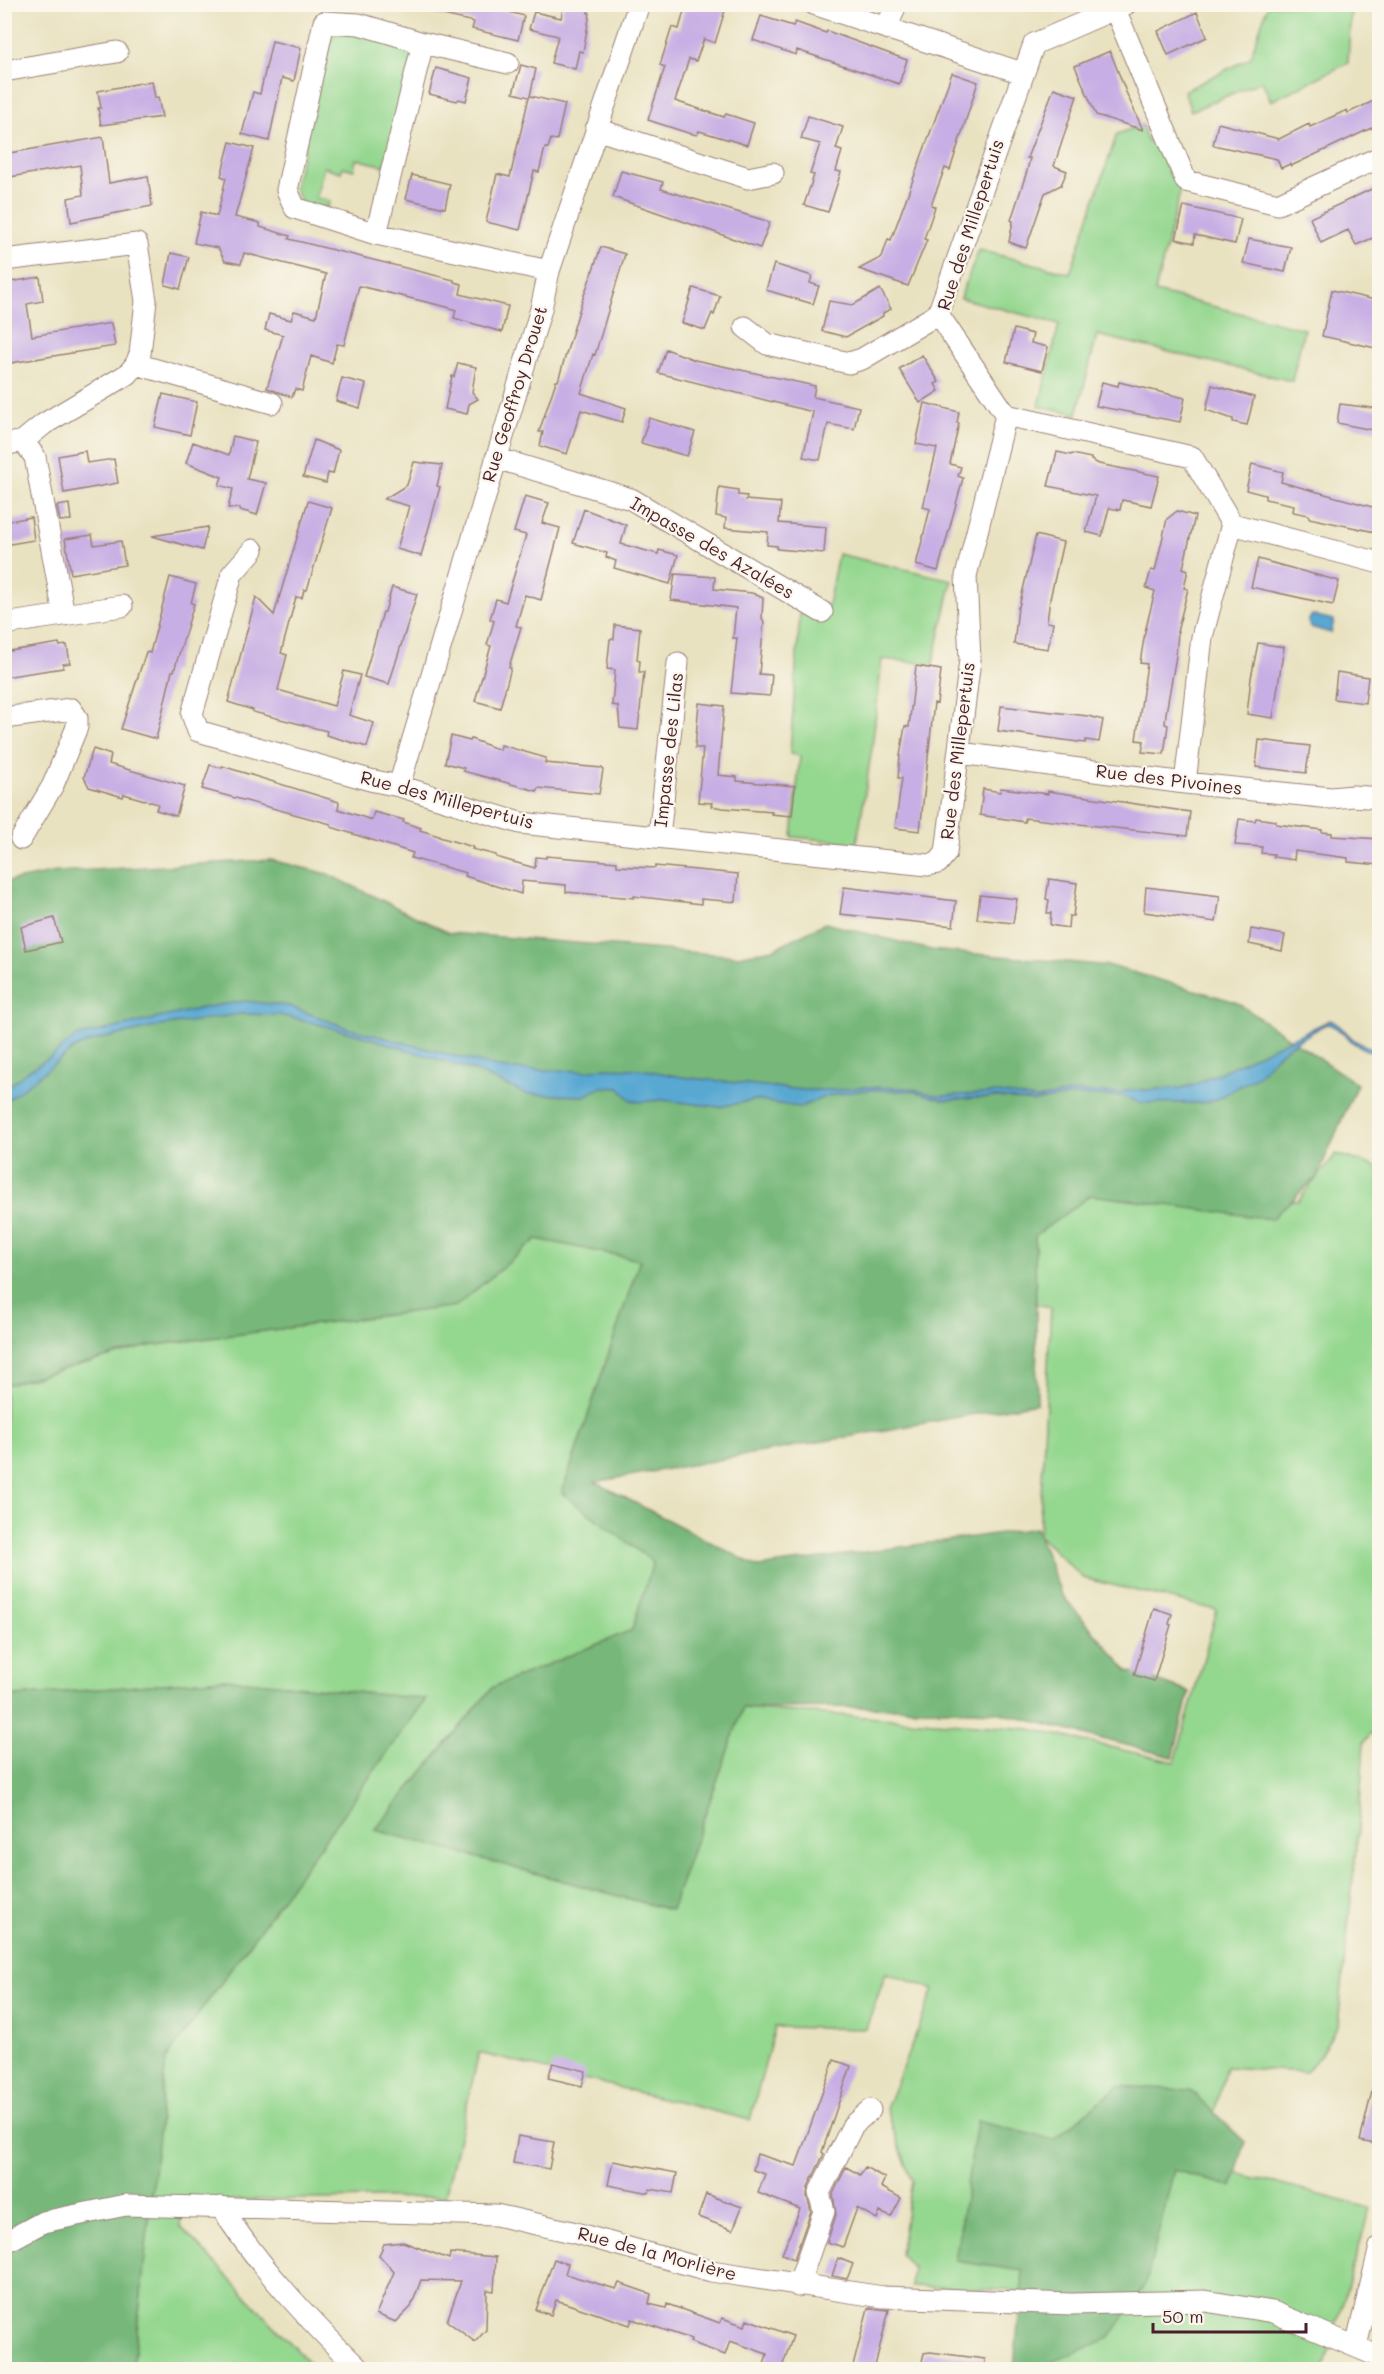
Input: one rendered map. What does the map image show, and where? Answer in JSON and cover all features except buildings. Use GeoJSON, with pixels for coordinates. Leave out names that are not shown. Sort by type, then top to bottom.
{"type":"FeatureCollection","features":[{"type":"Feature","properties":{"kind":"street","name":"Rue Geoffroy Drouet"},"geometry":{"type":"LineString","coordinates":[[399,786],[541,309],[549,271],[639,4]]}},
{"type":"Feature","properties":{"kind":"street"},"geometry":{"type":"LineString","coordinates":[[814,4],[1022,73]]}},
{"type":"Feature","properties":{"kind":"street"},"geometry":{"type":"LineString","coordinates":[[887,28],[896,4]]}},
{"type":"Feature","properties":{"kind":"street"},"geometry":{"type":"LineString","coordinates":[[1120,7],[1186,181],[1278,204],[1380,157]]}},
{"type":"Feature","properties":{"kind":"street","name":"Rue des Millepertuis"},"geometry":{"type":"LineString","coordinates":[[253,550],[232,574],[192,714],[198,731],[370,780],[399,786],[520,823],[849,858],[928,865],[939,863],[946,853],[970,660],[966,576],[1006,415],[938,314],[1034,44],[1120,7]]}},
{"type":"Feature","properties":{"kind":"street"},"geometry":{"type":"LineString","coordinates":[[508,63],[423,43],[359,24],[324,22],[287,190],[295,208],[376,234],[549,271]]}},
{"type":"Feature","properties":{"kind":"street"},"geometry":{"type":"LineString","coordinates":[[376,234],[423,43]]}},
{"type":"Feature","properties":{"kind":"street"},"geometry":{"type":"LineString","coordinates":[[4,71],[117,52]]}},
{"type":"Feature","properties":{"kind":"street"},"geometry":{"type":"LineString","coordinates":[[596,129],[748,178],[773,173]]}},
{"type":"Feature","properties":{"kind":"street"},"geometry":{"type":"LineString","coordinates":[[4,260],[137,244],[146,301],[140,354],[136,364],[128,374],[14,443],[35,457],[64,615]]}},
{"type":"Feature","properties":{"kind":"street"},"geometry":{"type":"LineString","coordinates":[[745,327],[767,344],[849,363],[862,359],[938,314]]}},
{"type":"Feature","properties":{"kind":"street"},"geometry":{"type":"LineString","coordinates":[[136,364],[272,403]]}},
{"type":"Feature","properties":{"kind":"street"},"geometry":{"type":"LineString","coordinates":[[1006,415],[1192,457],[1232,524],[1380,563]]}},
{"type":"Feature","properties":{"kind":"street","name":"Impasse des Azalées"},"geometry":{"type":"LineString","coordinates":[[496,458],[631,499],[822,612]]}},
{"type":"Feature","properties":{"kind":"street"},"geometry":{"type":"LineString","coordinates":[[1185,783],[1202,637],[1232,524]]}},
{"type":"Feature","properties":{"kind":"street"},"geometry":{"type":"LineString","coordinates":[[4,624],[122,606]]}},
{"type":"Feature","properties":{"kind":"street","name":"Impasse des Lilas"},"geometry":{"type":"LineString","coordinates":[[659,837],[678,663]]}},
{"type":"Feature","properties":{"kind":"street"},"geometry":{"type":"LineString","coordinates":[[4,718],[71,709],[77,718],[77,727],[53,785],[21,839]]}},
{"type":"Feature","properties":{"kind":"street","name":"Rue des Pivoines"},"geometry":{"type":"LineString","coordinates":[[960,753],[1185,783],[1331,798],[1353,796],[1380,798]]}},
{"type":"Feature","properties":{"kind":"street"},"geometry":{"type":"LineString","coordinates":[[798,2286],[824,2211],[819,2193],[853,2125],[870,2110]]}},
{"type":"Feature","properties":{"kind":"street","name":"Rue de la Morlière"},"geometry":{"type":"LineString","coordinates":[[4,2242],[43,2222],[126,2205],[496,2215],[572,2232],[711,2271],[798,2286],[883,2297],[1072,2304],[1205,2301],[1273,2312],[1380,2357]]}},
{"type":"Feature","properties":{"kind":"street"},"geometry":{"type":"LineString","coordinates":[[221,2207],[244,2243],[327,2338],[360,2370]]}},
{"type":"Feature","properties":{"kind":"street"},"geometry":{"type":"LineString","coordinates":[[1356,2346],[1380,2247]]}},
{"type":"Feature","properties":{"kind":"green space"},"geometry":{"type":"Polygon","coordinates":[[[1268,5],[1351,5],[1348,63],[1271,101],[1262,81],[1191,111],[1184,91],[1250,58],[1268,5]]]}},
{"type":"Feature","properties":{"kind":"green space"},"geometry":{"type":"Polygon","coordinates":[[[342,29],[402,43],[413,58],[385,166],[356,159],[354,170],[343,167],[341,172],[324,167],[316,198],[330,201],[328,208],[302,204],[294,188],[331,37],[342,29]]]}},
{"type":"Feature","properties":{"kind":"green space"},"geometry":{"type":"Polygon","coordinates":[[[1142,125],[1147,141],[1160,137],[1181,188],[1155,292],[1304,329],[1292,381],[1097,335],[1077,414],[1039,406],[1059,324],[960,298],[979,250],[1070,273],[1117,134],[1142,125]]]}},
{"type":"Feature","properties":{"kind":"green space"},"geometry":{"type":"Polygon","coordinates":[[[838,554],[952,580],[933,664],[882,659],[872,748],[857,843],[792,837],[800,756],[790,754],[800,612],[825,620],[838,554]]]}},
{"type":"Feature","properties":{"kind":"green space"},"geometry":{"type":"Polygon","coordinates":[[[271,860],[328,874],[449,933],[738,956],[773,949],[825,923],[931,950],[1111,966],[1236,1002],[1357,1084],[1317,1177],[1271,1219],[1091,1195],[1035,1236],[1037,1403],[595,1482],[758,1567],[1036,1528],[1061,1594],[1128,1671],[1189,1692],[1173,1757],[997,1712],[872,1707],[743,1708],[671,1910],[375,1830],[493,1687],[632,1630],[653,1562],[562,1493],[640,1260],[537,1239],[456,1306],[148,1346],[5,1385],[5,882],[57,872],[271,860]]]}},
{"type":"Feature","properties":{"kind":"green space"},"geometry":{"type":"Polygon","coordinates":[[[1336,1154],[1379,1167],[1379,1734],[1371,1733],[1364,1742],[1359,1820],[1338,2025],[1320,2055],[1306,2072],[1226,2067],[1201,2164],[1370,2208],[1324,2369],[1048,2369],[1064,2293],[911,2286],[913,2268],[900,2254],[912,2181],[886,2109],[934,1989],[886,1973],[866,2029],[775,2027],[750,2120],[479,2053],[445,2197],[185,2201],[180,2226],[315,2369],[133,2369],[166,2059],[426,1699],[225,1679],[5,1697],[5,1385],[148,1346],[456,1306],[537,1239],[640,1260],[562,1493],[654,1562],[632,1630],[493,1687],[376,1829],[670,1910],[742,1708],[1031,1729],[1175,1762],[1217,1610],[1083,1578],[1039,1536],[1051,1307],[1021,1301],[1052,1156],[1298,1201],[1336,1154]]]}},
{"type":"Feature","properties":{"kind":"green space"},"geometry":{"type":"Polygon","coordinates":[[[225,1679],[426,1699],[166,2059],[133,2369],[5,2370],[5,1697],[225,1679]]]}},
{"type":"Feature","properties":{"kind":"green space"},"geometry":{"type":"Polygon","coordinates":[[[1118,2086],[1190,2090],[1245,2142],[1232,2187],[1174,2170],[1146,2283],[1110,2338],[1036,2369],[1014,2369],[1023,2271],[955,2261],[977,2121],[1054,2140],[1118,2086]]]}},
{"type":"Feature","properties":{"kind":"water"},"geometry":{"type":"Polygon","coordinates":[[[1312,615],[1334,620],[1331,633],[1310,627],[1308,621],[1312,615]]]}},
{"type":"Feature","properties":{"kind":"water"},"geometry":{"type":"Polygon","coordinates":[[[245,1001],[289,1006],[347,1028],[505,1069],[588,1071],[602,1068],[640,1069],[682,1077],[802,1090],[837,1090],[860,1087],[909,1088],[939,1096],[999,1093],[1036,1099],[1074,1092],[1121,1093],[1181,1088],[1194,1085],[1330,1020],[1353,1039],[1379,1053],[1379,1057],[1326,1024],[1290,1045],[1276,1056],[1258,1076],[1215,1100],[1203,1103],[1142,1103],[1121,1096],[1070,1096],[1033,1102],[998,1097],[942,1100],[912,1091],[865,1090],[827,1096],[800,1107],[754,1100],[719,1107],[663,1100],[640,1102],[631,1100],[619,1088],[602,1087],[584,1096],[526,1094],[472,1070],[370,1038],[278,1015],[241,1014],[161,1026],[96,1040],[75,1048],[5,1102],[5,1089],[75,1037],[207,1007],[245,1001]]]}}]}
